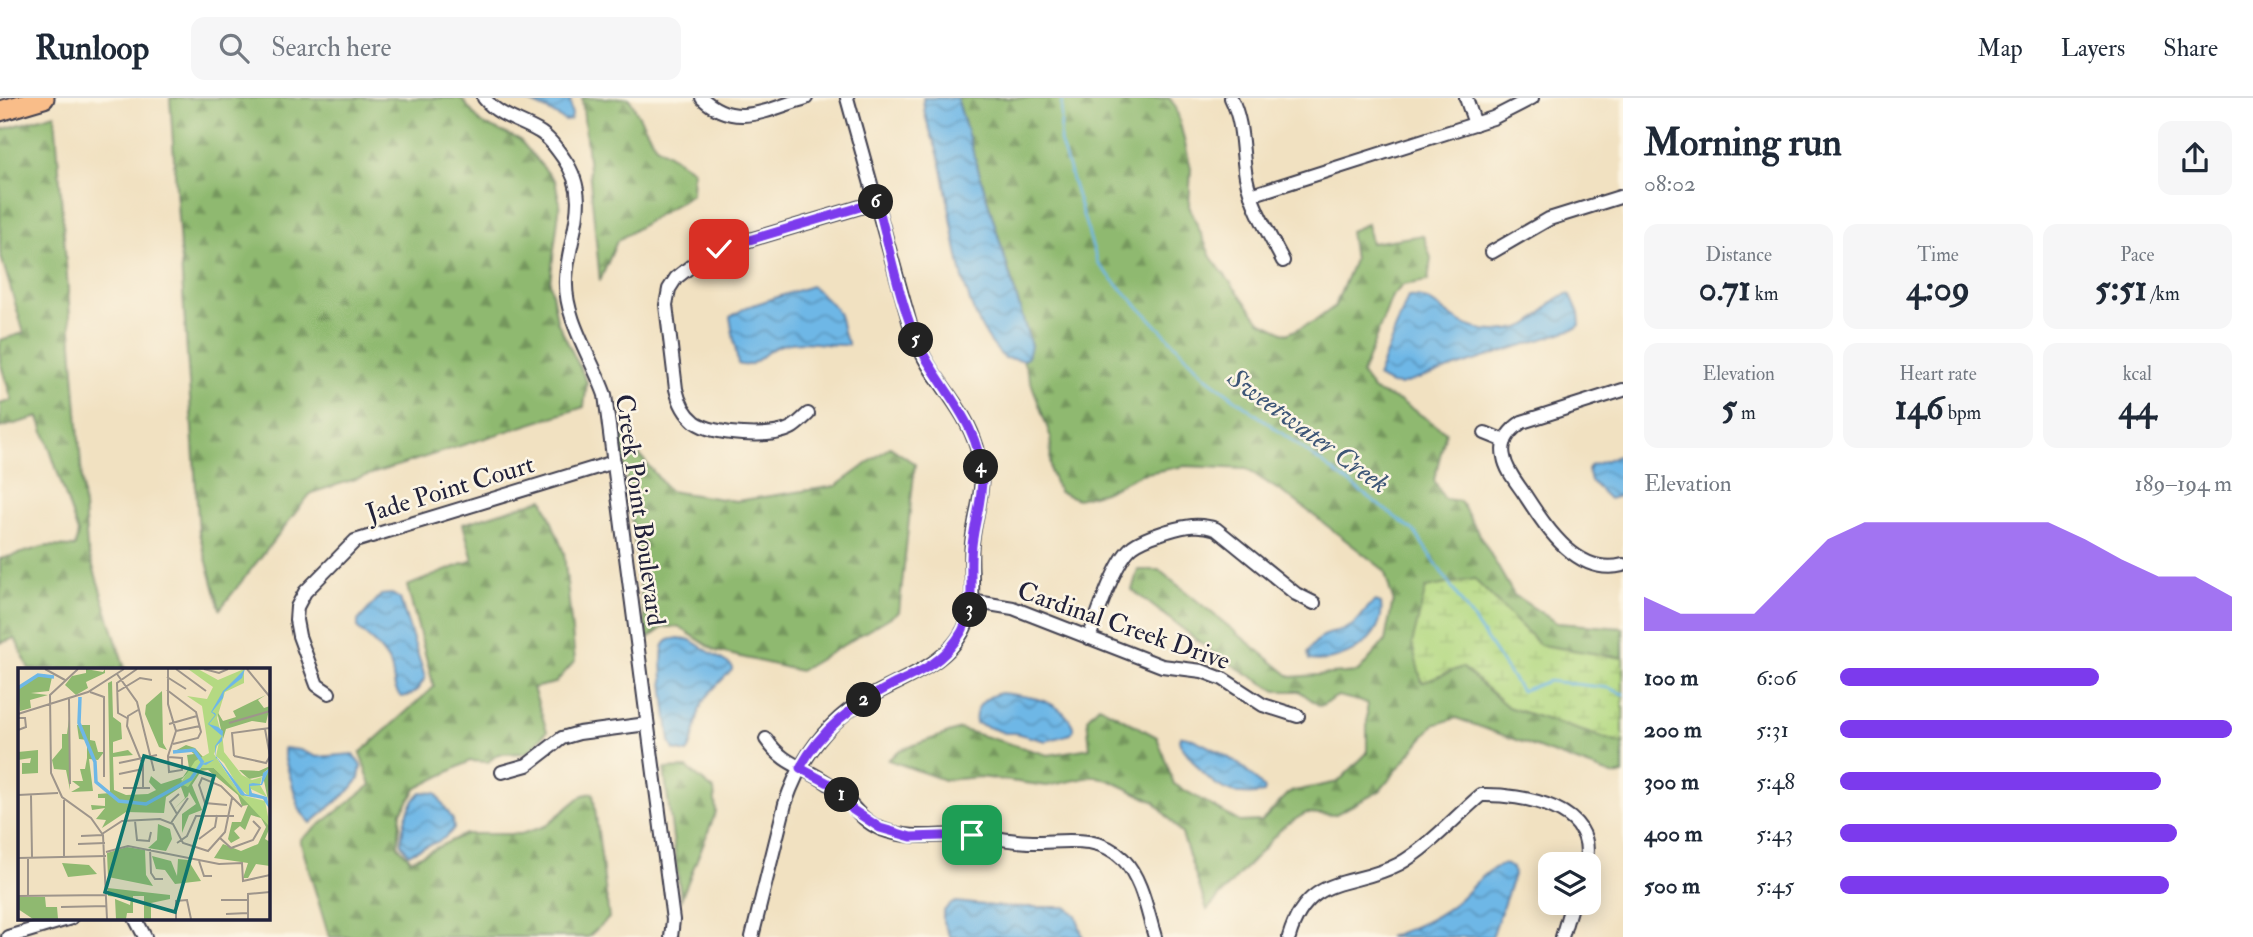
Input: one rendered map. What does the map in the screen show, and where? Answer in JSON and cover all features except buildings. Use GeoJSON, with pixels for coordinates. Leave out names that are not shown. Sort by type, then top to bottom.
{"type":"FeatureCollection","features":[{"type":"Feature","properties":{"kind":"main road"},"geometry":{"type":"LineString","coordinates":[[0,111],[44,98]]}},
{"type":"Feature","properties":{"kind":"street","name":"Creek Point Boulevard"},"geometry":{"type":"LineString","coordinates":[[484,98],[503,116],[540,132],[566,161],[574,178],[578,220],[569,251],[566,282],[571,319],[595,367],[605,395],[673,920],[671,937]]}},
{"type":"Feature","properties":{"kind":"street"},"geometry":{"type":"LineString","coordinates":[[702,98],[711,107],[726,114],[740,116],[806,98]]}},
{"type":"Feature","properties":{"kind":"street"},"geometry":{"type":"LineString","coordinates":[[752,937],[785,804],[800,768],[819,738],[834,722],[874,694],[934,663],[948,651],[960,636],[968,618],[971,601],[972,540],[982,492],[978,452],[972,430],[962,411],[937,379],[919,347],[893,268],[847,98]]}},
{"type":"Feature","properties":{"kind":"street"},"geometry":{"type":"LineString","coordinates":[[1231,98],[1242,126],[1246,176],[1251,195],[1283,261]]}},
{"type":"Feature","properties":{"kind":"street"},"geometry":{"type":"LineString","coordinates":[[1466,98],[1475,124]]}},
{"type":"Feature","properties":{"kind":"street"},"geometry":{"type":"LineString","coordinates":[[1251,195],[1475,124],[1514,109],[1532,98]]}},
{"type":"Feature","properties":{"kind":"street"},"geometry":{"type":"LineString","coordinates":[[1492,252],[1549,219],[1623,196]]}},
{"type":"Feature","properties":{"kind":"street"},"geometry":{"type":"LineString","coordinates":[[808,414],[790,429],[751,435],[708,428],[696,423],[686,413],[676,389],[666,306],[670,289],[676,278],[709,252],[877,202]]}},
{"type":"Feature","properties":{"kind":"street"},"geometry":{"type":"LineString","coordinates":[[1623,390],[1522,422],[1510,431],[1505,441],[1503,456],[1508,468],[1559,542],[1590,564],[1603,567],[1623,565]]}},
{"type":"Feature","properties":{"kind":"street"},"geometry":{"type":"LineString","coordinates":[[1485,433],[1505,441]]}},
{"type":"Feature","properties":{"kind":"street","name":"Jade Point Court"},"geometry":{"type":"LineString","coordinates":[[329,693],[317,685],[299,636],[297,607],[305,592],[355,541],[614,462]]}},
{"type":"Feature","properties":{"kind":"street"},"geometry":{"type":"LineString","coordinates":[[1088,638],[1121,559],[1131,547],[1143,539],[1192,525],[1216,529],[1296,594],[1314,603]]}},
{"type":"Feature","properties":{"kind":"street","name":"Cardinal Creek Drive"},"geometry":{"type":"LineString","coordinates":[[971,601],[1013,608],[1162,666],[1202,671],[1223,679],[1263,705],[1298,716]]}},
{"type":"Feature","properties":{"kind":"street"},"geometry":{"type":"LineString","coordinates":[[502,772],[533,762],[562,738],[579,733],[648,724]]}},
{"type":"Feature","properties":{"kind":"street"},"geometry":{"type":"LineString","coordinates":[[765,739],[776,754],[830,784],[865,820],[880,828],[911,837],[972,835],[1005,841],[1081,840],[1113,851],[1134,873],[1155,937]]}},
{"type":"Feature","properties":{"kind":"street"},"geometry":{"type":"LineString","coordinates":[[1289,937],[1296,917],[1307,902],[1321,890],[1335,883],[1381,872],[1400,863],[1481,794],[1514,796],[1561,811],[1589,830],[1586,852]]}},
{"type":"Feature","properties":{"kind":"street"},"geometry":{"type":"LineString","coordinates":[[1562,937],[1568,915]]}},
{"type":"Feature","properties":{"kind":"street"},"geometry":{"type":"LineString","coordinates":[[8,937],[64,920]]}},
{"type":"Feature","properties":{"kind":"street"},"geometry":{"type":"LineString","coordinates":[[136,920],[145,937]]}},
{"type":"Feature","properties":{"kind":"green space"},"geometry":{"type":"Polygon","coordinates":[[[170,98],[461,98],[481,123],[519,139],[555,181],[560,203],[550,282],[557,321],[587,382],[584,407],[311,493],[220,609],[199,533],[170,98]]]}},
{"type":"Feature","properties":{"kind":"green space"},"geometry":{"type":"Polygon","coordinates":[[[582,98],[629,98],[655,145],[693,170],[692,194],[617,241],[600,281],[582,98]]]}},
{"type":"Feature","properties":{"kind":"green space"},"geometry":{"type":"Polygon","coordinates":[[[957,98],[1169,98],[1176,107],[1191,168],[1189,206],[1211,257],[1260,321],[1287,334],[1315,321],[1335,306],[1354,260],[1350,231],[1367,224],[1371,243],[1423,235],[1431,258],[1428,281],[1403,285],[1392,296],[1362,374],[1374,391],[1400,401],[1446,432],[1434,480],[1444,499],[1460,501],[1514,595],[1557,623],[1623,628],[1623,658],[1539,645],[1474,579],[1423,682],[1462,667],[1508,707],[1623,744],[1623,774],[1615,776],[1456,718],[1433,725],[1380,791],[1334,815],[1306,813],[1283,827],[1207,910],[1182,834],[1155,802],[1111,781],[1095,776],[1047,786],[981,777],[944,780],[888,760],[900,750],[960,729],[1048,755],[1090,748],[1087,718],[1099,706],[1157,737],[1174,784],[1240,822],[1262,821],[1290,792],[1338,782],[1367,753],[1367,703],[1338,696],[1320,706],[1299,691],[1276,691],[1219,657],[1132,590],[1138,570],[1159,570],[1291,677],[1358,672],[1385,641],[1393,600],[1384,570],[1294,500],[1246,469],[1185,466],[1141,474],[1104,492],[1078,499],[1059,492],[1050,471],[1051,438],[1023,360],[1028,357],[1031,345],[957,98]]]}},
{"type":"Feature","properties":{"kind":"green space"},"geometry":{"type":"Polygon","coordinates":[[[55,114],[87,547],[125,668],[29,668],[15,638],[0,643],[0,559],[46,546],[75,547],[78,533],[39,417],[0,428],[0,404],[12,400],[0,362],[0,340],[24,333],[0,253],[0,130],[55,114]]]}},
{"type":"Feature","properties":{"kind":"green space"},"geometry":{"type":"Polygon","coordinates":[[[620,431],[669,491],[736,501],[836,486],[890,447],[915,464],[899,612],[800,671],[716,651],[679,627],[664,627],[647,639],[620,431]]]}},
{"type":"Feature","properties":{"kind":"green space"},"geometry":{"type":"Polygon","coordinates":[[[543,499],[564,553],[575,661],[555,683],[533,688],[547,731],[528,753],[498,754],[488,762],[470,761],[417,788],[401,812],[398,846],[411,860],[465,834],[521,834],[545,826],[583,795],[593,793],[609,918],[588,937],[329,937],[300,840],[371,785],[360,753],[434,687],[407,586],[473,560],[463,524],[543,499]]]}},
{"type":"Feature","properties":{"kind":"green space"},"geometry":{"type":"Polygon","coordinates":[[[1474,579],[1540,645],[1623,658],[1623,744],[1508,707],[1462,667],[1422,683],[1412,644],[1426,588],[1474,579]]]}},
{"type":"Feature","properties":{"kind":"green space"},"geometry":{"type":"Polygon","coordinates":[[[687,768],[714,790],[716,812],[681,899],[664,769],[687,768]]]}},
{"type":"Feature","properties":{"kind":"water"},"geometry":{"type":"Polygon","coordinates":[[[521,98],[570,98],[572,116],[565,121],[521,98]]]}},
{"type":"Feature","properties":{"kind":"water"},"geometry":{"type":"Polygon","coordinates":[[[923,98],[957,98],[1031,346],[1028,357],[1023,360],[1004,358],[988,338],[976,316],[960,267],[941,165],[923,98]]]}},
{"type":"Feature","properties":{"kind":"water"},"geometry":{"type":"Polygon","coordinates":[[[811,286],[827,299],[837,312],[848,345],[803,342],[785,344],[749,365],[738,364],[730,317],[747,307],[811,286]]]}},
{"type":"Feature","properties":{"kind":"water"},"geometry":{"type":"Polygon","coordinates":[[[1567,294],[1571,295],[1579,313],[1580,325],[1576,328],[1400,385],[1377,377],[1408,297],[1426,300],[1468,325],[1501,331],[1526,325],[1554,301],[1567,294]]]}},
{"type":"Feature","properties":{"kind":"water"},"geometry":{"type":"Polygon","coordinates":[[[1623,456],[1623,495],[1609,499],[1591,481],[1588,470],[1590,466],[1623,456]]]}},
{"type":"Feature","properties":{"kind":"water"},"geometry":{"type":"Polygon","coordinates":[[[392,594],[400,599],[425,677],[416,691],[401,697],[387,659],[358,629],[358,621],[381,595],[392,594]]]}},
{"type":"Feature","properties":{"kind":"water"},"geometry":{"type":"Polygon","coordinates":[[[1375,601],[1381,603],[1381,616],[1369,639],[1347,654],[1322,661],[1309,660],[1308,652],[1318,639],[1355,623],[1375,601]]]}},
{"type":"Feature","properties":{"kind":"water"},"geometry":{"type":"Polygon","coordinates":[[[668,640],[690,640],[732,666],[732,670],[702,704],[687,753],[674,750],[670,742],[663,677],[664,645],[668,640]]]}},
{"type":"Feature","properties":{"kind":"water"},"geometry":{"type":"Polygon","coordinates":[[[1001,693],[1044,701],[1062,712],[1074,729],[1071,734],[1046,741],[1005,733],[976,723],[977,712],[982,703],[1001,693]]]}},
{"type":"Feature","properties":{"kind":"water"},"geometry":{"type":"Polygon","coordinates":[[[1182,736],[1202,743],[1236,763],[1265,789],[1264,793],[1236,793],[1215,783],[1180,744],[1179,739],[1182,736]]]}},
{"type":"Feature","properties":{"kind":"water"},"geometry":{"type":"Polygon","coordinates":[[[284,748],[300,750],[317,757],[353,754],[361,766],[359,779],[311,823],[300,811],[284,748]]]}},
{"type":"Feature","properties":{"kind":"water"},"geometry":{"type":"Polygon","coordinates":[[[421,792],[436,793],[453,820],[454,828],[439,841],[409,854],[401,844],[403,829],[409,809],[421,792]]]}},
{"type":"Feature","properties":{"kind":"water"},"geometry":{"type":"Polygon","coordinates":[[[1504,864],[1513,868],[1514,875],[1492,937],[1388,937],[1445,911],[1486,874],[1504,864]]]}},
{"type":"Feature","properties":{"kind":"water"},"geometry":{"type":"Polygon","coordinates":[[[956,902],[1003,907],[1066,907],[1076,915],[1083,937],[950,937],[943,922],[943,912],[956,902]]]}},
{"type":"Feature","properties":{"kind":"waterway","name":"Sweetwater Creek"},"geometry":{"type":"LineString","coordinates":[[1062,98],[1060,141],[1098,264],[1207,378],[1414,531],[1521,691],[1549,681],[1609,688],[1623,694]]}},
{"type":"Feature","properties":{"kind":"route"},"geometry":{"type":"LineString","coordinates":[[719,249],[877,202],[911,328],[937,379],[962,411],[972,430],[978,452],[982,492],[972,540],[971,601],[968,618],[960,636],[948,651],[934,663],[857,704],[834,722],[819,738],[800,768],[830,784],[853,810],[880,828],[911,837],[972,835]]}}]}
